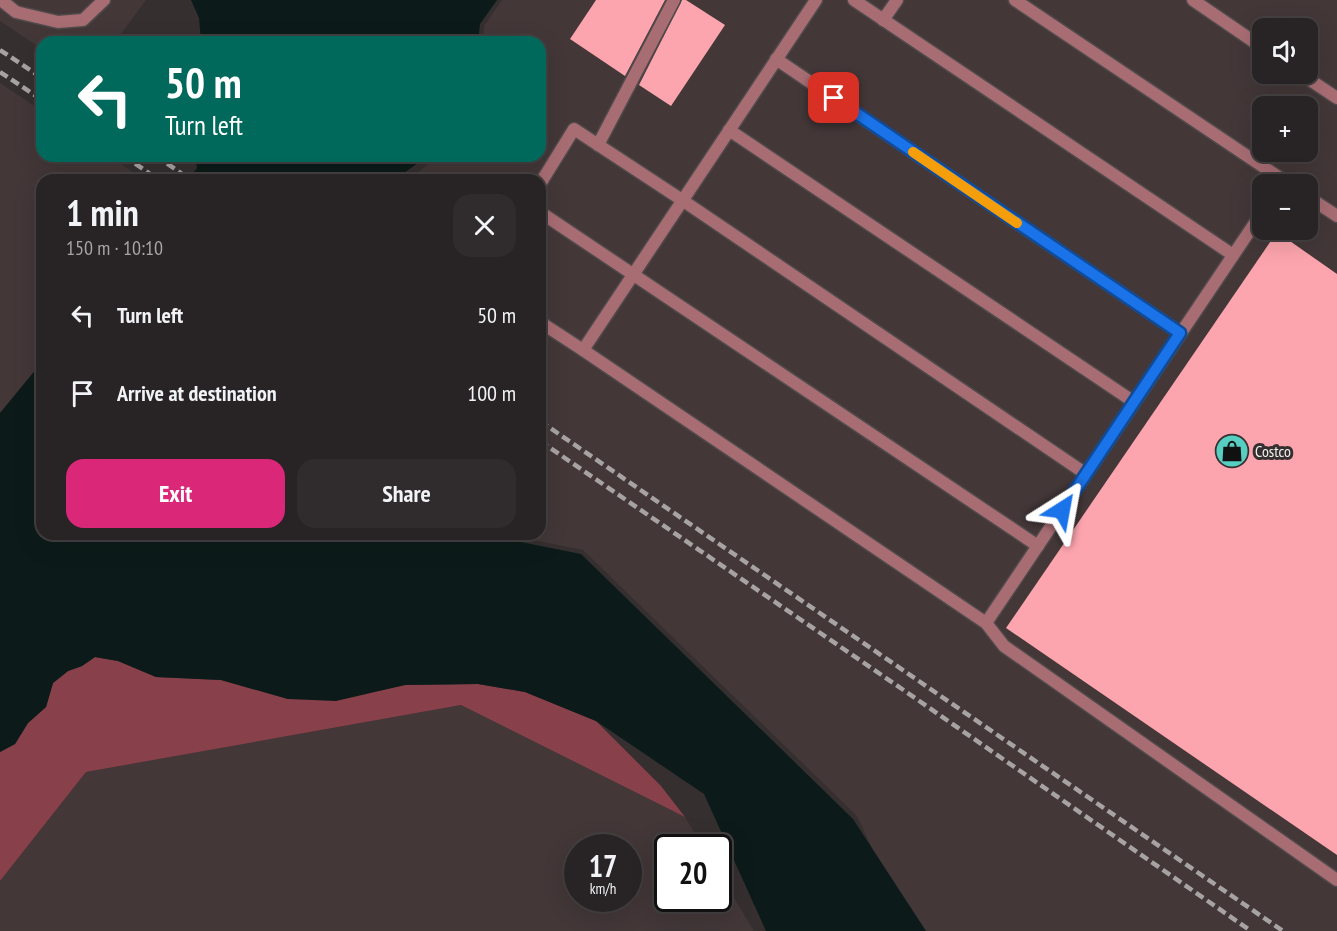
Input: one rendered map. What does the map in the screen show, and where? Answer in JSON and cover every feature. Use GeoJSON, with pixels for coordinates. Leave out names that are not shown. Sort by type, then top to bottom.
{"type":"FeatureCollection","features":[{"type":"Feature","properties":{"kind":"street"},"geometry":{"type":"LineString","coordinates":[[1,0],[16,12],[58,22],[83,20],[104,0]]}},
{"type":"Feature","properties":{"kind":"street"},"geometry":{"type":"LineString","coordinates":[[598,145],[674,0]]}},
{"type":"Feature","properties":{"kind":"street"},"geometry":{"type":"LineString","coordinates":[[583,350],[816,0]]}},
{"type":"Feature","properties":{"kind":"street"},"geometry":{"type":"LineString","coordinates":[[854,0],[1233,255]]}},
{"type":"Feature","properties":{"kind":"street"},"geometry":{"type":"LineString","coordinates":[[883,20],[897,0]]}},
{"type":"Feature","properties":{"kind":"street"},"geometry":{"type":"LineString","coordinates":[[1015,0],[1272,174]]}},
{"type":"Feature","properties":{"kind":"street"},"geometry":{"type":"LineString","coordinates":[[1193,0],[1252,40]]}},
{"type":"Feature","properties":{"kind":"street"},"geometry":{"type":"LineString","coordinates":[[776,59],[1180,333]]}},
{"type":"Feature","properties":{"kind":"street"},"geometry":{"type":"LineString","coordinates":[[1316,84],[1337,98]]}},
{"type":"Feature","properties":{"kind":"street"},"geometry":{"type":"LineString","coordinates":[[546,174],[574,129],[1086,474]]}},
{"type":"Feature","properties":{"kind":"street"},"geometry":{"type":"LineString","coordinates":[[729,130],[1134,402]]}},
{"type":"Feature","properties":{"kind":"street"},"geometry":{"type":"LineString","coordinates":[[1318,204],[1337,216]]}},
{"type":"Feature","properties":{"kind":"street"},"geometry":{"type":"LineString","coordinates":[[546,216],[1038,546]]}},
{"type":"Feature","properties":{"kind":"street"},"geometry":{"type":"LineString","coordinates":[[986,623],[1252,227]]}},
{"type":"Feature","properties":{"kind":"street"},"geometry":{"type":"LineString","coordinates":[[546,326],[986,623],[1004,646],[1337,880]]}},
{"type":"Feature","properties":{"kind":"shaded area"},"geometry":{"type":"Polygon","coordinates":[[[0,0],[146,0],[119,36],[36,36],[36,45],[0,21],[0,0]]]}},
{"type":"Feature","properties":{"kind":"shaded area"},"geometry":{"type":"Polygon","coordinates":[[[191,0],[497,0],[480,24],[479,36],[200,36],[199,18],[191,0]]]}},
{"type":"Feature","properties":{"kind":"shaded area"},"geometry":{"type":"Polygon","coordinates":[[[502,0],[1337,0],[1337,931],[911,931],[857,816],[583,550],[533,540],[546,540],[546,174],[416,174],[431,162],[546,162],[546,36],[483,36],[484,26],[502,0]]]}},
{"type":"Feature","properties":{"kind":"shaded area"},"geometry":{"type":"Polygon","coordinates":[[[0,83],[36,107],[36,162],[118,162],[135,174],[36,174],[36,369],[0,413],[0,83]]]}},
{"type":"Feature","properties":{"kind":"shaded area"},"geometry":{"type":"Polygon","coordinates":[[[196,162],[420,162],[402,174],[192,174],[197,168],[196,162]]]}},
{"type":"Feature","properties":{"kind":"shaded area"},"geometry":{"type":"Polygon","coordinates":[[[36,369],[36,540],[511,540],[581,554],[853,819],[926,931],[766,931],[732,856],[732,834],[722,834],[704,794],[596,721],[525,692],[478,684],[405,685],[336,701],[288,699],[221,680],[156,677],[118,661],[95,657],[82,666],[68,671],[53,683],[46,707],[28,723],[15,744],[0,752],[0,413],[36,369]]]}},
{"type":"Feature","properties":{"kind":"shaded area"},"geometry":{"type":"Polygon","coordinates":[[[95,657],[118,661],[156,677],[221,680],[288,699],[381,690],[405,685],[478,684],[525,692],[596,721],[661,786],[685,817],[461,705],[86,772],[0,881],[0,752],[15,744],[28,723],[46,707],[53,683],[68,671],[82,666],[95,657]]]}},
{"type":"Feature","properties":{"kind":"shaded area"},"geometry":{"type":"Polygon","coordinates":[[[461,705],[685,817],[695,834],[654,834],[654,912],[732,912],[732,895],[754,931],[0,931],[0,881],[86,772],[461,705]]]}},
{"type":"Feature","properties":{"kind":"building"},"geometry":{"type":"Polygon","coordinates":[[[596,0],[665,0],[625,76],[570,39],[596,0]]]}},
{"type":"Feature","properties":{"kind":"building"},"geometry":{"type":"Polygon","coordinates":[[[682,0],[686,0],[725,25],[671,106],[639,85],[682,0]]]}},
{"type":"Feature","properties":{"kind":"building","name":"Costco"},"geometry":{"type":"Polygon","coordinates":[[[1272,240],[1288,240],[1337,274],[1337,855],[1006,628],[1272,240]]]}},
{"type":"Feature","properties":{"kind":"railway"},"geometry":{"type":"LineString","coordinates":[[0,50],[36,74]]}},
{"type":"Feature","properties":{"kind":"railway"},"geometry":{"type":"LineString","coordinates":[[0,72],[36,96]]}},
{"type":"Feature","properties":{"kind":"railway"},"geometry":{"type":"LineString","coordinates":[[133,162],[150,174]]}},
{"type":"Feature","properties":{"kind":"railway"},"geometry":{"type":"LineString","coordinates":[[165,162],[182,174]]}},
{"type":"Feature","properties":{"kind":"railway"},"geometry":{"type":"LineString","coordinates":[[546,425],[1283,931]]}},
{"type":"Feature","properties":{"kind":"railway"},"geometry":{"type":"LineString","coordinates":[[546,445],[1251,931]]}},
{"type":"Feature","properties":{"kind":"slow traffic"},"geometry":{"type":"LineString","coordinates":[[913,152],[1017,223]]}},
{"type":"Feature","properties":{"kind":"place","name":"Costco"},"geometry":{"type":"Point","coordinates":[1232,451]}},
{"type":"Feature","properties":{"kind":"route"},"geometry":{"type":"LineString","coordinates":[[834,98],[1180,333],[1062,510]]}}]}
